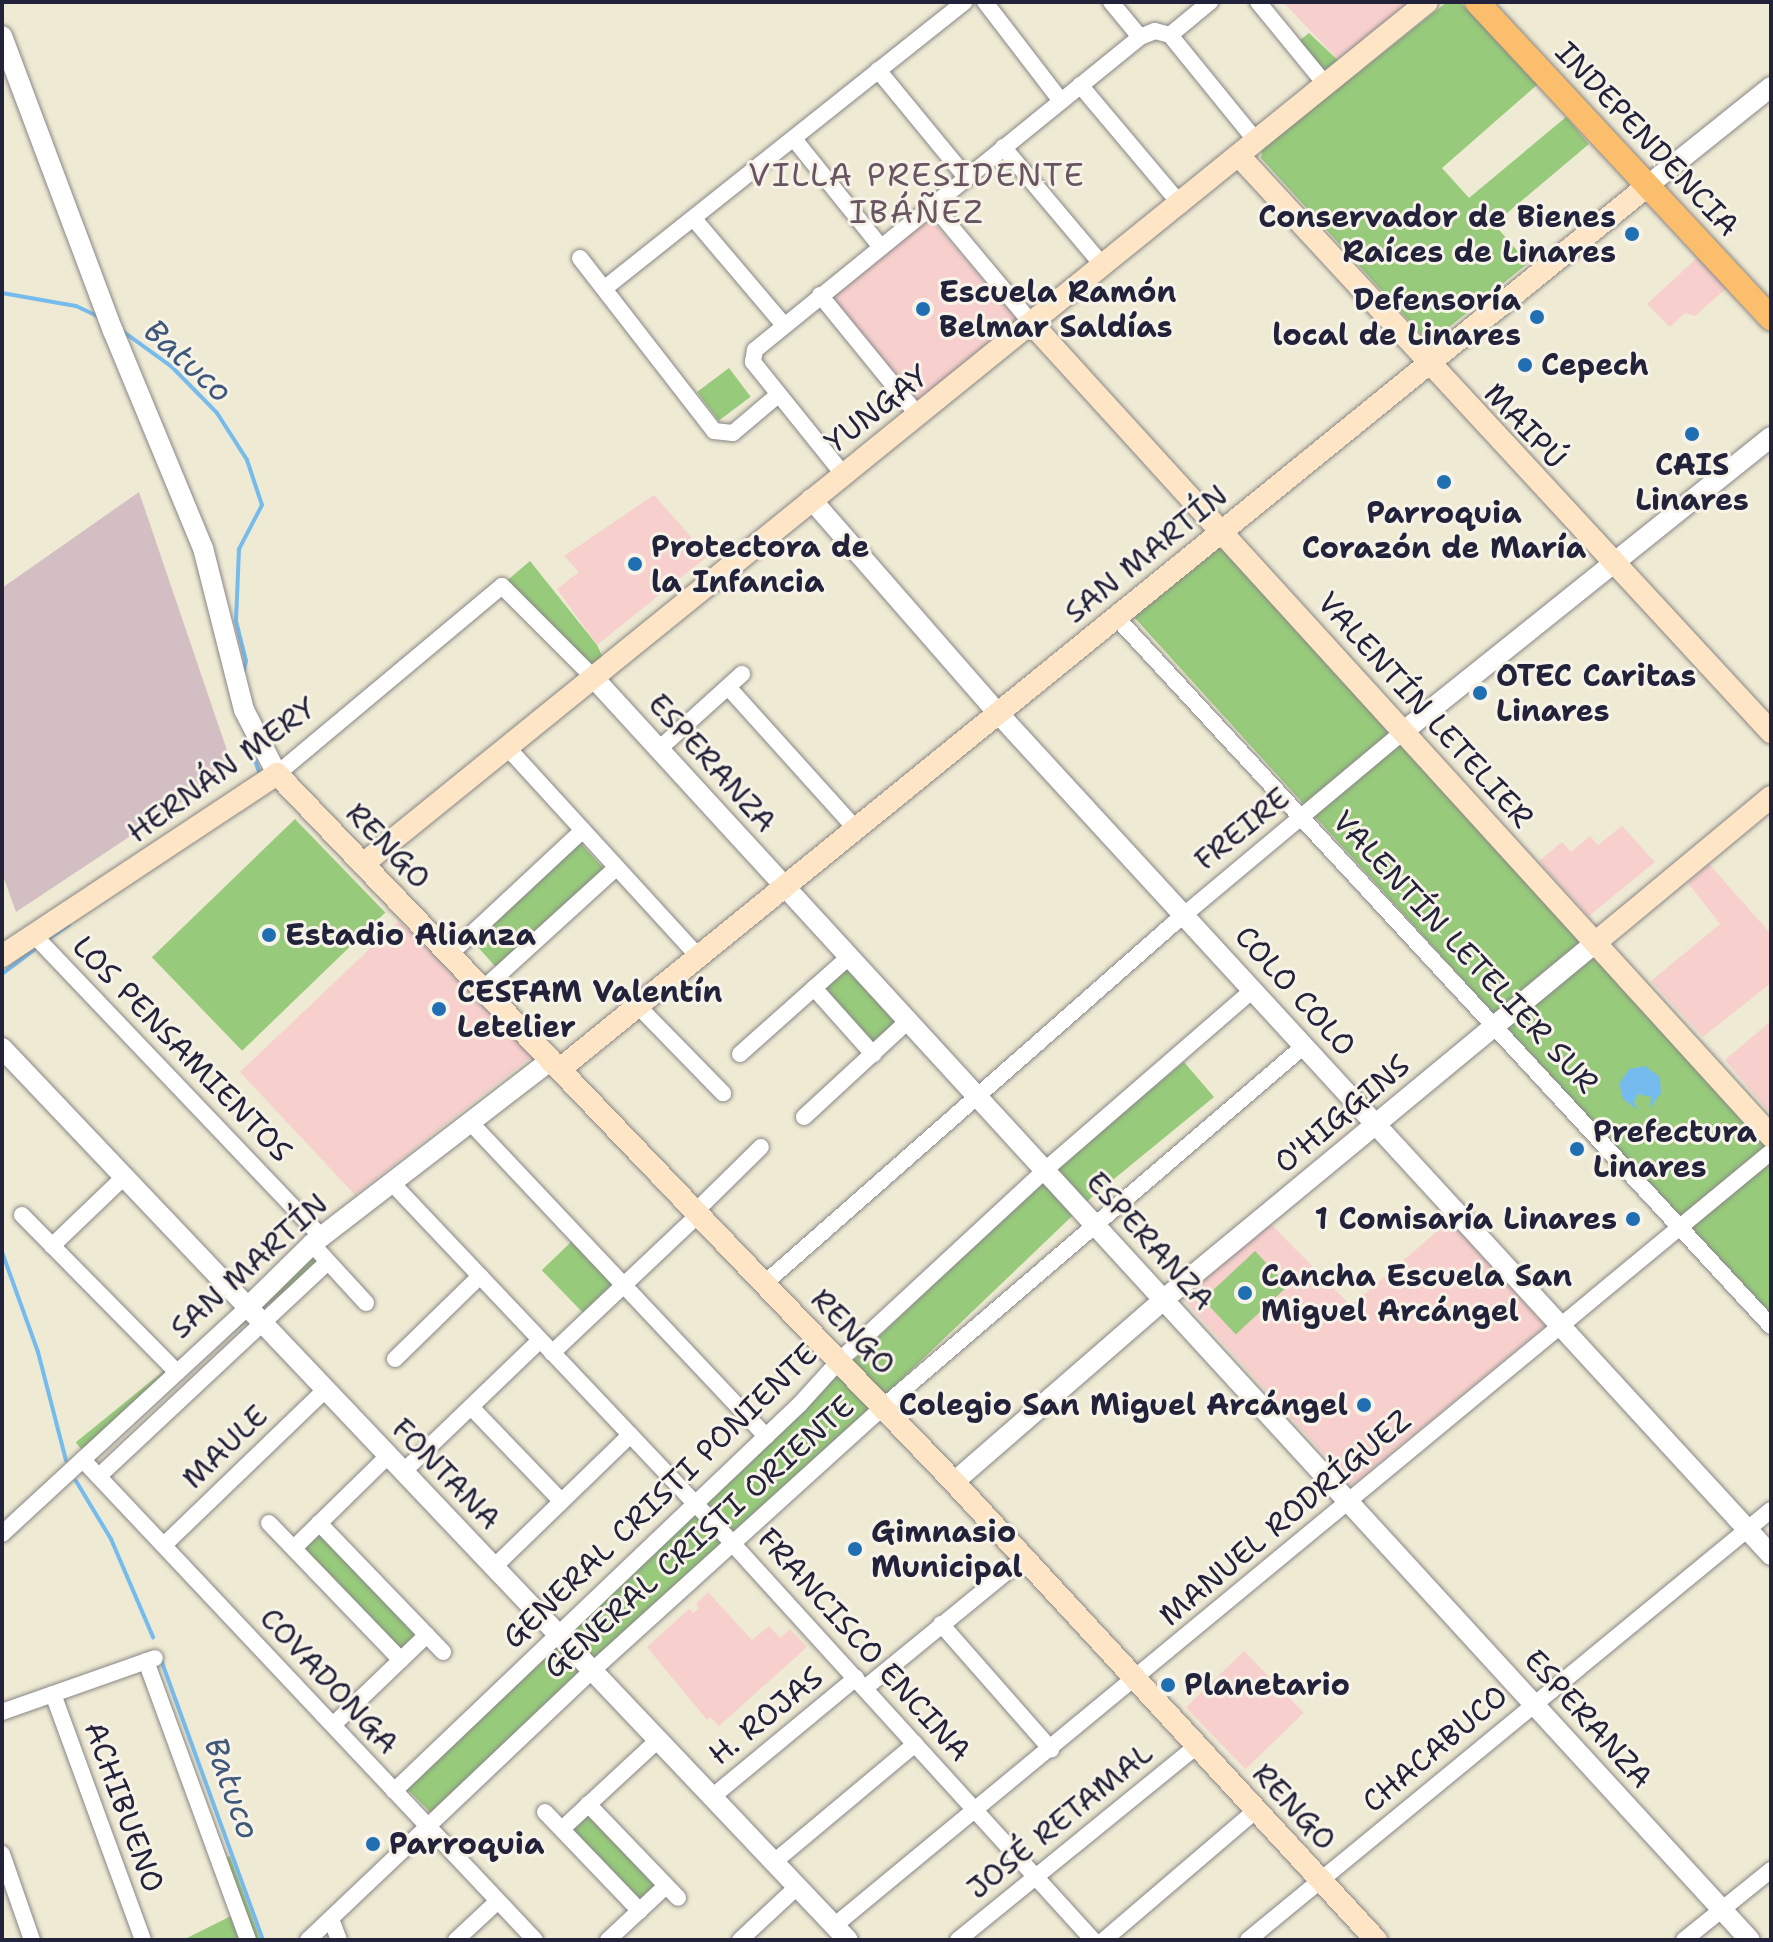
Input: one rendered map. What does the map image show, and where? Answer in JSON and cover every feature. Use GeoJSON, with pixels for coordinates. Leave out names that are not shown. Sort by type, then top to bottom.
{"type":"FeatureCollection","features":[{"type":"Feature","properties":{"kind":"main road","name":"YUNGAY"},"geometry":{"type":"LineString","coordinates":[[363,864],[811,499],[1033,325],[1427,2]]}},
{"type":"Feature","properties":{"kind":"main road","name":"INDEPENDENCIA"},"geometry":{"type":"LineString","coordinates":[[1477,2],[1771,318]]}},
{"type":"Feature","properties":{"kind":"main road","name":"MAIPÚ"},"geometry":{"type":"LineString","coordinates":[[1248,150],[1427,365],[1771,732]]}},
{"type":"Feature","properties":{"kind":"main road","name":"SAN MARTÍN"},"geometry":{"type":"LineString","coordinates":[[555,1064],[638,1006],[699,957],[1646,187]]}},
{"type":"Feature","properties":{"kind":"main road","name":"VALENTÍN LETELIER"},"geometry":{"type":"LineString","coordinates":[[1033,325],[1771,1136]]}},
{"type":"Feature","properties":{"kind":"main road","name":"RENGO"},"geometry":{"type":"LineString","coordinates":[[277,774],[954,1482],[1376,1940]]}},
{"type":"Feature","properties":{"kind":"main road","name":"HERNÁN MERY"},"geometry":{"type":"LineString","coordinates":[[2,956],[277,774]]}},
{"type":"Feature","properties":{"kind":"main road","name":"O'HIGGINS"},"geometry":{"type":"LineString","coordinates":[[1595,943],[1771,797]]}},
{"type":"Feature","properties":{"kind":"street"},"geometry":{"type":"LineString","coordinates":[[605,288],[964,2]]}},
{"type":"Feature","properties":{"kind":"street"},"geometry":{"type":"LineString","coordinates":[[985,2],[1061,101]]}},
{"type":"Feature","properties":{"kind":"street"},"geometry":{"type":"LineString","coordinates":[[1111,2],[1140,37]]}},
{"type":"Feature","properties":{"kind":"street"},"geometry":{"type":"LineString","coordinates":[[1170,35],[1210,2]]}},
{"type":"Feature","properties":{"kind":"street"},"geometry":{"type":"LineString","coordinates":[[1258,2],[1325,84]]}},
{"type":"Feature","properties":{"kind":"street"},"geometry":{"type":"LineString","coordinates":[[843,474],[753,362],[755,350],[783,324],[1140,37],[1155,31],[1170,35],[1248,150]]}},
{"type":"Feature","properties":{"kind":"street"},"geometry":{"type":"LineString","coordinates":[[2,36],[113,331],[212,571],[244,710],[277,774]]}},
{"type":"Feature","properties":{"kind":"street"},"geometry":{"type":"LineString","coordinates":[[878,70],[966,177]]}},
{"type":"Feature","properties":{"kind":"street"},"geometry":{"type":"LineString","coordinates":[[1080,85],[1181,205]]}},
{"type":"Feature","properties":{"kind":"street","name":"SAN MARTÍN"},"geometry":{"type":"LineString","coordinates":[[1646,187],[1771,87]]}},
{"type":"Feature","properties":{"kind":"street"},"geometry":{"type":"LineString","coordinates":[[794,139],[880,246]]}},
{"type":"Feature","properties":{"kind":"street"},"geometry":{"type":"LineString","coordinates":[[1003,147],[1104,267]]}},
{"type":"Feature","properties":{"kind":"street"},"geometry":{"type":"LineString","coordinates":[[932,204],[1033,325]]}},
{"type":"Feature","properties":{"kind":"street"},"geometry":{"type":"LineString","coordinates":[[694,219],[783,324]]}},
{"type":"Feature","properties":{"kind":"street"},"geometry":{"type":"LineString","coordinates":[[580,258],[714,431],[733,433],[778,395]]}},
{"type":"Feature","properties":{"kind":"street"},"geometry":{"type":"LineString","coordinates":[[820,295],[918,415]]}},
{"type":"Feature","properties":{"kind":"street","name":"FREIRE"},"geometry":{"type":"LineString","coordinates":[[765,1283],[1185,914],[1404,731],[1771,437]]}},
{"type":"Feature","properties":{"kind":"street","name":"COLO COLO"},"geometry":{"type":"LineString","coordinates":[[811,499],[998,713],[1771,1555]]}},
{"type":"Feature","properties":{"kind":"street","name":"ESPERANZA"},"geometry":{"type":"LineString","coordinates":[[502,586],[592,676],[1750,1940]]}},
{"type":"Feature","properties":{"kind":"street","name":"HERNÁN MERY"},"geometry":{"type":"LineString","coordinates":[[277,774],[502,586]]}},
{"type":"Feature","properties":{"kind":"street","name":"VALENTÍN LETELIER SUR"},"geometry":{"type":"LineString","coordinates":[[1116,617],[1771,1326]]}},
{"type":"Feature","properties":{"kind":"street"},"geometry":{"type":"LineString","coordinates":[[659,749],[742,674]]}},
{"type":"Feature","properties":{"kind":"street"},"geometry":{"type":"LineString","coordinates":[[729,688],[856,829]]}},
{"type":"Feature","properties":{"kind":"street"},"geometry":{"type":"LineString","coordinates":[[506,746],[699,957]]}},
{"type":"Feature","properties":{"kind":"street"},"geometry":{"type":"LineString","coordinates":[[450,954],[582,831]]}},
{"type":"Feature","properties":{"kind":"street"},"geometry":{"type":"LineString","coordinates":[[483,989],[616,868]]}},
{"type":"Feature","properties":{"kind":"street","name":"LOS PENSAMIENTOS"},"geometry":{"type":"LineString","coordinates":[[34,935],[317,1240],[328,1262],[366,1303]]}},
{"type":"Feature","properties":{"kind":"street","name":"O'HIGGINS"},"geometry":{"type":"LineString","coordinates":[[954,1482],[1163,1300],[1595,943]]}},
{"type":"Feature","properties":{"kind":"street"},"geometry":{"type":"LineString","coordinates":[[740,1054],[849,957]]}},
{"type":"Feature","properties":{"kind":"street"},"geometry":{"type":"LineString","coordinates":[[814,988],[873,1054]]}},
{"type":"Feature","properties":{"kind":"street","name":"GENERAL CRISTI PONIENTE"},"geometry":{"type":"LineString","coordinates":[[394,1791],[766,1436],[839,1361],[1045,1170],[1254,989]]}},
{"type":"Feature","properties":{"kind":"street"},"geometry":{"type":"LineString","coordinates":[[638,1006],[723,1093]]}},
{"type":"Feature","properties":{"kind":"street"},"geometry":{"type":"LineString","coordinates":[[804,1117],[908,1021]]}},
{"type":"Feature","properties":{"kind":"street","name":"GENERAL CRISTI ORIENTE"},"geometry":{"type":"LineString","coordinates":[[308,1940],[593,1670],[883,1407],[1093,1223],[1305,1045]]}},
{"type":"Feature","properties":{"kind":"street","name":"FONTANA"},"geometry":{"type":"LineString","coordinates":[[2,1048],[841,1933]]}},
{"type":"Feature","properties":{"kind":"street","name":"SAN MARTÍN"},"geometry":{"type":"LineString","coordinates":[[99,1476],[255,1314],[317,1240],[470,1122],[555,1064]]}},
{"type":"Feature","properties":{"kind":"street"},"geometry":{"type":"LineString","coordinates":[[470,1122],[766,1436]]}},
{"type":"Feature","properties":{"kind":"street"},"geometry":{"type":"LineString","coordinates":[[552,1353],[761,1147]]}},
{"type":"Feature","properties":{"kind":"street","name":"MANUEL RODRÍGUEZ"},"geometry":{"type":"LineString","coordinates":[[841,1933],[976,1811],[1771,1152]]}},
{"type":"Feature","properties":{"kind":"street"},"geometry":{"type":"LineString","coordinates":[[52,1246],[124,1177]]}},
{"type":"Feature","properties":{"kind":"street","name":"FRANCISCO ENCINA"},"geometry":{"type":"LineString","coordinates":[[392,1183],[733,1544],[1093,1940]]}},
{"type":"Feature","properties":{"kind":"street"},"geometry":{"type":"LineString","coordinates":[[22,1215],[177,1372]]}},
{"type":"Feature","properties":{"kind":"street","name":"SAN MARTÍN"},"geometry":{"type":"LineString","coordinates":[[2,1534],[177,1372],[328,1262]]}},
{"type":"Feature","properties":{"kind":"street"},"geometry":{"type":"LineString","coordinates":[[395,1359],[480,1276]]}},
{"type":"Feature","properties":{"kind":"street"},"geometry":{"type":"LineString","coordinates":[[403,1472],[540,1340]]}},
{"type":"Feature","properties":{"kind":"street","name":"MAULE"},"geometry":{"type":"LineString","coordinates":[[164,1545],[325,1390]]}},
{"type":"Feature","properties":{"kind":"street"},"geometry":{"type":"LineString","coordinates":[[471,1407],[561,1501]]}},
{"type":"Feature","properties":{"kind":"street"},"geometry":{"type":"LineString","coordinates":[[494,1567],[630,1435]]}},
{"type":"Feature","properties":{"kind":"street"},"geometry":{"type":"LineString","coordinates":[[294,1548],[388,1456]]}},
{"type":"Feature","properties":{"kind":"street","name":"COVADONGA"},"geometry":{"type":"LineString","coordinates":[[83,1460],[535,1940]]}},
{"type":"Feature","properties":{"kind":"street","name":"CHACABUCO"},"geometry":{"type":"LineString","coordinates":[[1248,1940],[1771,1510]]}},
{"type":"Feature","properties":{"kind":"street"},"geometry":{"type":"LineString","coordinates":[[269,1523],[401,1660]]}},
{"type":"Feature","properties":{"kind":"street"},"geometry":{"type":"LineString","coordinates":[[319,1523],[443,1652]]}},
{"type":"Feature","properties":{"kind":"street","name":"H. ROJAS"},"geometry":{"type":"LineString","coordinates":[[712,1797],[1024,1558]]}},
{"type":"Feature","properties":{"kind":"street"},"geometry":{"type":"LineString","coordinates":[[941,1624],[1051,1749]]}},
{"type":"Feature","properties":{"kind":"street"},"geometry":{"type":"LineString","coordinates":[[333,1725],[427,1635]]}},
{"type":"Feature","properties":{"kind":"street"},"geometry":{"type":"LineString","coordinates":[[2,1712],[151,1660],[248,1940]]}},
{"type":"Feature","properties":{"kind":"street","name":"ACHIBUENO"},"geometry":{"type":"LineString","coordinates":[[53,1694],[143,1940]]}},
{"type":"Feature","properties":{"kind":"street"},"geometry":{"type":"LineString","coordinates":[[562,1829],[658,1740]]}},
{"type":"Feature","properties":{"kind":"street"},"geometry":{"type":"LineString","coordinates":[[774,1862],[915,1744]]}},
{"type":"Feature","properties":{"kind":"street","name":"JOSÉ RETAMAL"},"geometry":{"type":"LineString","coordinates":[[958,1940],[1197,1746]]}},
{"type":"Feature","properties":{"kind":"street"},"geometry":{"type":"LineString","coordinates":[[588,1804],[672,1892],[640,1911],[608,1940]]}},
{"type":"Feature","properties":{"kind":"street"},"geometry":{"type":"LineString","coordinates":[[1104,1940],[1256,1810]]}},
{"type":"Feature","properties":{"kind":"street"},"geometry":{"type":"LineString","coordinates":[[545,1812],[640,1911]]}},
{"type":"Feature","properties":{"kind":"street"},"geometry":{"type":"LineString","coordinates":[[2,1854],[32,1940]]}},
{"type":"Feature","properties":{"kind":"street"},"geometry":{"type":"LineString","coordinates":[[1684,1940],[1771,1870]]}},
{"type":"Feature","properties":{"kind":"street"},"geometry":{"type":"LineString","coordinates":[[740,1940],[797,1887]]}},
{"type":"Feature","properties":{"kind":"street"},"geometry":{"type":"LineString","coordinates":[[456,1940],[498,1901]]}},
{"type":"Feature","properties":{"kind":"street"},"geometry":{"type":"LineString","coordinates":[[331,1919],[339,1940]]}},
{"type":"Feature","properties":{"kind":"shaded area"},"geometry":{"type":"Polygon","coordinates":[[[1283,2],[1418,2],[1342,64],[1283,2]]]}},
{"type":"Feature","properties":{"kind":"shaded area","name":"Escuela Ramón Belmar Saldías"},"geometry":{"type":"Polygon","coordinates":[[[924,212],[1020,323],[922,408],[826,297],[924,212]]]}},
{"type":"Feature","properties":{"kind":"shaded area"},"geometry":{"type":"Polygon","coordinates":[[[1699,256],[1729,286],[1695,316],[1685,313],[1670,327],[1647,304],[1699,256]]]}},
{"type":"Feature","properties":{"kind":"shaded area"},"geometry":{"type":"Polygon","coordinates":[[[139,492],[233,768],[16,912],[2,873],[2,588],[139,492]]]}},
{"type":"Feature","properties":{"kind":"shaded area","name":"Protectora de la Infancia"},"geometry":{"type":"Polygon","coordinates":[[[654,495],[708,556],[597,645],[557,589],[579,572],[564,556],[654,495]]]}},
{"type":"Feature","properties":{"kind":"shaded area"},"geometry":{"type":"Polygon","coordinates":[[[1622,826],[1655,862],[1589,916],[1539,861],[1562,842],[1571,852],[1590,836],[1598,845],[1622,826]]]}},
{"type":"Feature","properties":{"kind":"shaded area"},"geometry":{"type":"Polygon","coordinates":[[[1709,864],[1771,934],[1771,983],[1703,1037],[1651,981],[1720,924],[1688,883],[1709,864]]]}},
{"type":"Feature","properties":{"kind":"shaded area"},"geometry":{"type":"Polygon","coordinates":[[[399,921],[535,1054],[355,1195],[240,1072],[399,921]]]}},
{"type":"Feature","properties":{"kind":"shaded area"},"geometry":{"type":"Polygon","coordinates":[[[1771,1021],[1771,1114],[1725,1060],[1771,1021]]]}},
{"type":"Feature","properties":{"kind":"shaded area","name":"Colegio San Miguel Arcángel"},"geometry":{"type":"Polygon","coordinates":[[[1450,1220],[1545,1326],[1352,1485],[1182,1298],[1270,1223],[1351,1306],[1450,1220]]]}},
{"type":"Feature","properties":{"kind":"shaded area"},"geometry":{"type":"Polygon","coordinates":[[[708,1592],[752,1640],[769,1626],[780,1638],[790,1629],[807,1647],[719,1726],[710,1717],[707,1720],[647,1647],[689,1609],[693,1613],[699,1608],[696,1604],[708,1592]]]}},
{"type":"Feature","properties":{"kind":"shaded area"},"geometry":{"type":"Polygon","coordinates":[[[1244,1651],[1304,1713],[1245,1769],[1186,1707],[1244,1651]]]}},
{"type":"Feature","properties":{"kind":"green space"},"geometry":{"type":"Polygon","coordinates":[[[1447,2],[1460,2],[1538,84],[1442,168],[1469,198],[1566,117],[1589,144],[1494,224],[1528,263],[1437,337],[1423,336],[1261,158],[1262,149],[1447,2]]]}},
{"type":"Feature","properties":{"kind":"green space"},"geometry":{"type":"Polygon","coordinates":[[[1309,33],[1342,64],[1325,77],[1295,44],[1309,33]]]}},
{"type":"Feature","properties":{"kind":"green space"},"geometry":{"type":"Polygon","coordinates":[[[729,368],[751,397],[719,421],[697,392],[729,368]]]}},
{"type":"Feature","properties":{"kind":"green space"},"geometry":{"type":"Polygon","coordinates":[[[1219,546],[1771,1148],[1771,1319],[1133,616],[1219,546]]]}},
{"type":"Feature","properties":{"kind":"green space"},"geometry":{"type":"Polygon","coordinates":[[[530,561],[597,645],[604,660],[591,671],[503,584],[530,561]]]}},
{"type":"Feature","properties":{"kind":"green space","name":"Estadio Alianza"},"geometry":{"type":"Polygon","coordinates":[[[295,819],[385,913],[242,1051],[152,957],[295,819]]]}},
{"type":"Feature","properties":{"kind":"green space"},"geometry":{"type":"Polygon","coordinates":[[[578,840],[607,872],[498,970],[470,938],[578,840]]]}},
{"type":"Feature","properties":{"kind":"green space"},"geometry":{"type":"Polygon","coordinates":[[[849,960],[905,1022],[874,1051],[818,988],[849,960]]]}},
{"type":"Feature","properties":{"kind":"green space"},"geometry":{"type":"Polygon","coordinates":[[[1184,1062],[1214,1097],[1092,1197],[882,1398],[851,1363],[1061,1164],[1184,1062]]]}},
{"type":"Feature","properties":{"kind":"green space"},"geometry":{"type":"Polygon","coordinates":[[[572,1241],[613,1283],[583,1313],[542,1270],[572,1241]]]}},
{"type":"Feature","properties":{"kind":"green space"},"geometry":{"type":"Polygon","coordinates":[[[312,1251],[321,1262],[85,1453],[76,1442],[312,1251]]]}},
{"type":"Feature","properties":{"kind":"green space","name":"Cancha Escuela San Miguel Arcángel"},"geometry":{"type":"Polygon","coordinates":[[[1255,1251],[1288,1286],[1236,1335],[1203,1299],[1255,1251]]]}},
{"type":"Feature","properties":{"kind":"green space"},"geometry":{"type":"Polygon","coordinates":[[[838,1374],[871,1408],[431,1813],[406,1788],[838,1374]]]}},
{"type":"Feature","properties":{"kind":"green space"},"geometry":{"type":"Polygon","coordinates":[[[320,1530],[422,1636],[403,1654],[301,1549],[320,1530]]]}},
{"type":"Feature","properties":{"kind":"green space"},"geometry":{"type":"Polygon","coordinates":[[[589,1812],[661,1886],[642,1904],[570,1830],[589,1812]]]}},
{"type":"Feature","properties":{"kind":"green space"},"geometry":{"type":"Polygon","coordinates":[[[230,1856],[260,1940],[254,1940],[224,1858],[230,1856]]]}},
{"type":"Feature","properties":{"kind":"green space"},"geometry":{"type":"Polygon","coordinates":[[[233,1915],[241,1940],[183,1940],[233,1915]]]}},
{"type":"Feature","properties":{"kind":"water"},"geometry":{"type":"Polygon","coordinates":[[[1645,1066],[1660,1077],[1661,1093],[1650,1108],[1651,1097],[1638,1094],[1634,1102],[1638,1110],[1623,1099],[1619,1084],[1629,1069],[1645,1066]]]}},
{"type":"Feature","properties":{"kind":"waterway","name":"Batuco"},"geometry":{"type":"LineString","coordinates":[[2,293],[76,306],[100,317]]}},
{"type":"Feature","properties":{"kind":"waterway","name":"Batuco"},"geometry":{"type":"LineString","coordinates":[[121,330],[171,366],[217,413],[247,460],[262,505],[239,549],[236,621],[246,661],[243,673]]}},
{"type":"Feature","properties":{"kind":"waterway","name":"Batuco"},"geometry":{"type":"LineString","coordinates":[[247,737],[259,772]]}},
{"type":"Feature","properties":{"kind":"waterway","name":"Batuco"},"geometry":{"type":"LineString","coordinates":[[51,937],[69,925]]}},
{"type":"Feature","properties":{"kind":"waterway","name":"Batuco"},"geometry":{"type":"LineString","coordinates":[[2,974],[34,950]]}},
{"type":"Feature","properties":{"kind":"waterway","name":"Batuco"},"geometry":{"type":"LineString","coordinates":[[2,1252],[38,1352],[66,1460]]}},
{"type":"Feature","properties":{"kind":"waterway","name":"Batuco"},"geometry":{"type":"LineString","coordinates":[[76,1481],[111,1539],[153,1637]]}},
{"type":"Feature","properties":{"kind":"waterway","name":"Batuco"},"geometry":{"type":"LineString","coordinates":[[160,1657],[263,1940]]}},
{"type":"Feature","properties":{"kind":"place","name":"Conservador de Bienes Raíces de Linares"},"geometry":{"type":"Point","coordinates":[1632,234]}},
{"type":"Feature","properties":{"kind":"place","name":"Escuela Ramón Belmar Saldías"},"geometry":{"type":"Point","coordinates":[923,309]}},
{"type":"Feature","properties":{"kind":"place","name":"Defensoría local de Linares"},"geometry":{"type":"Point","coordinates":[1537,317]}},
{"type":"Feature","properties":{"kind":"place","name":"Cepech"},"geometry":{"type":"Point","coordinates":[1525,365]}},
{"type":"Feature","properties":{"kind":"place","name":"CAIS Linares"},"geometry":{"type":"Point","coordinates":[1692,434]}},
{"type":"Feature","properties":{"kind":"place","name":"Parroquia Corazón de María"},"geometry":{"type":"Point","coordinates":[1444,482]}},
{"type":"Feature","properties":{"kind":"place","name":"Protectora de la Infancia"},"geometry":{"type":"Point","coordinates":[635,564]}},
{"type":"Feature","properties":{"kind":"place","name":"OTEC Caritas Linares"},"geometry":{"type":"Point","coordinates":[1480,693]}},
{"type":"Feature","properties":{"kind":"place","name":"Estadio Alianza"},"geometry":{"type":"Point","coordinates":[269,935]}},
{"type":"Feature","properties":{"kind":"place","name":"CESFAM Valentín Letelier"},"geometry":{"type":"Point","coordinates":[439,1009]}},
{"type":"Feature","properties":{"kind":"place","name":"Prefectura Linares"},"geometry":{"type":"Point","coordinates":[1577,1149]}},
{"type":"Feature","properties":{"kind":"place","name":"1 Comisaría Linares"},"geometry":{"type":"Point","coordinates":[1633,1219]}},
{"type":"Feature","properties":{"kind":"place","name":"Cancha Escuela San Miguel Arcángel"},"geometry":{"type":"Point","coordinates":[1245,1293]}},
{"type":"Feature","properties":{"kind":"place","name":"Colegio San Miguel Arcángel"},"geometry":{"type":"Point","coordinates":[1364,1405]}},
{"type":"Feature","properties":{"kind":"place","name":"Gimnasio Municipal"},"geometry":{"type":"Point","coordinates":[855,1549]}},
{"type":"Feature","properties":{"kind":"place","name":"Planetario"},"geometry":{"type":"Point","coordinates":[1168,1685]}},
{"type":"Feature","properties":{"kind":"place","name":"Parroquia"},"geometry":{"type":"Point","coordinates":[373,1844]}},
{"type":"Feature","properties":{"kind":"district","name":"VILLA PRESIDENTE IBÁÑEZ"},"geometry":{"type":"Point","coordinates":[917,194]}}]}
